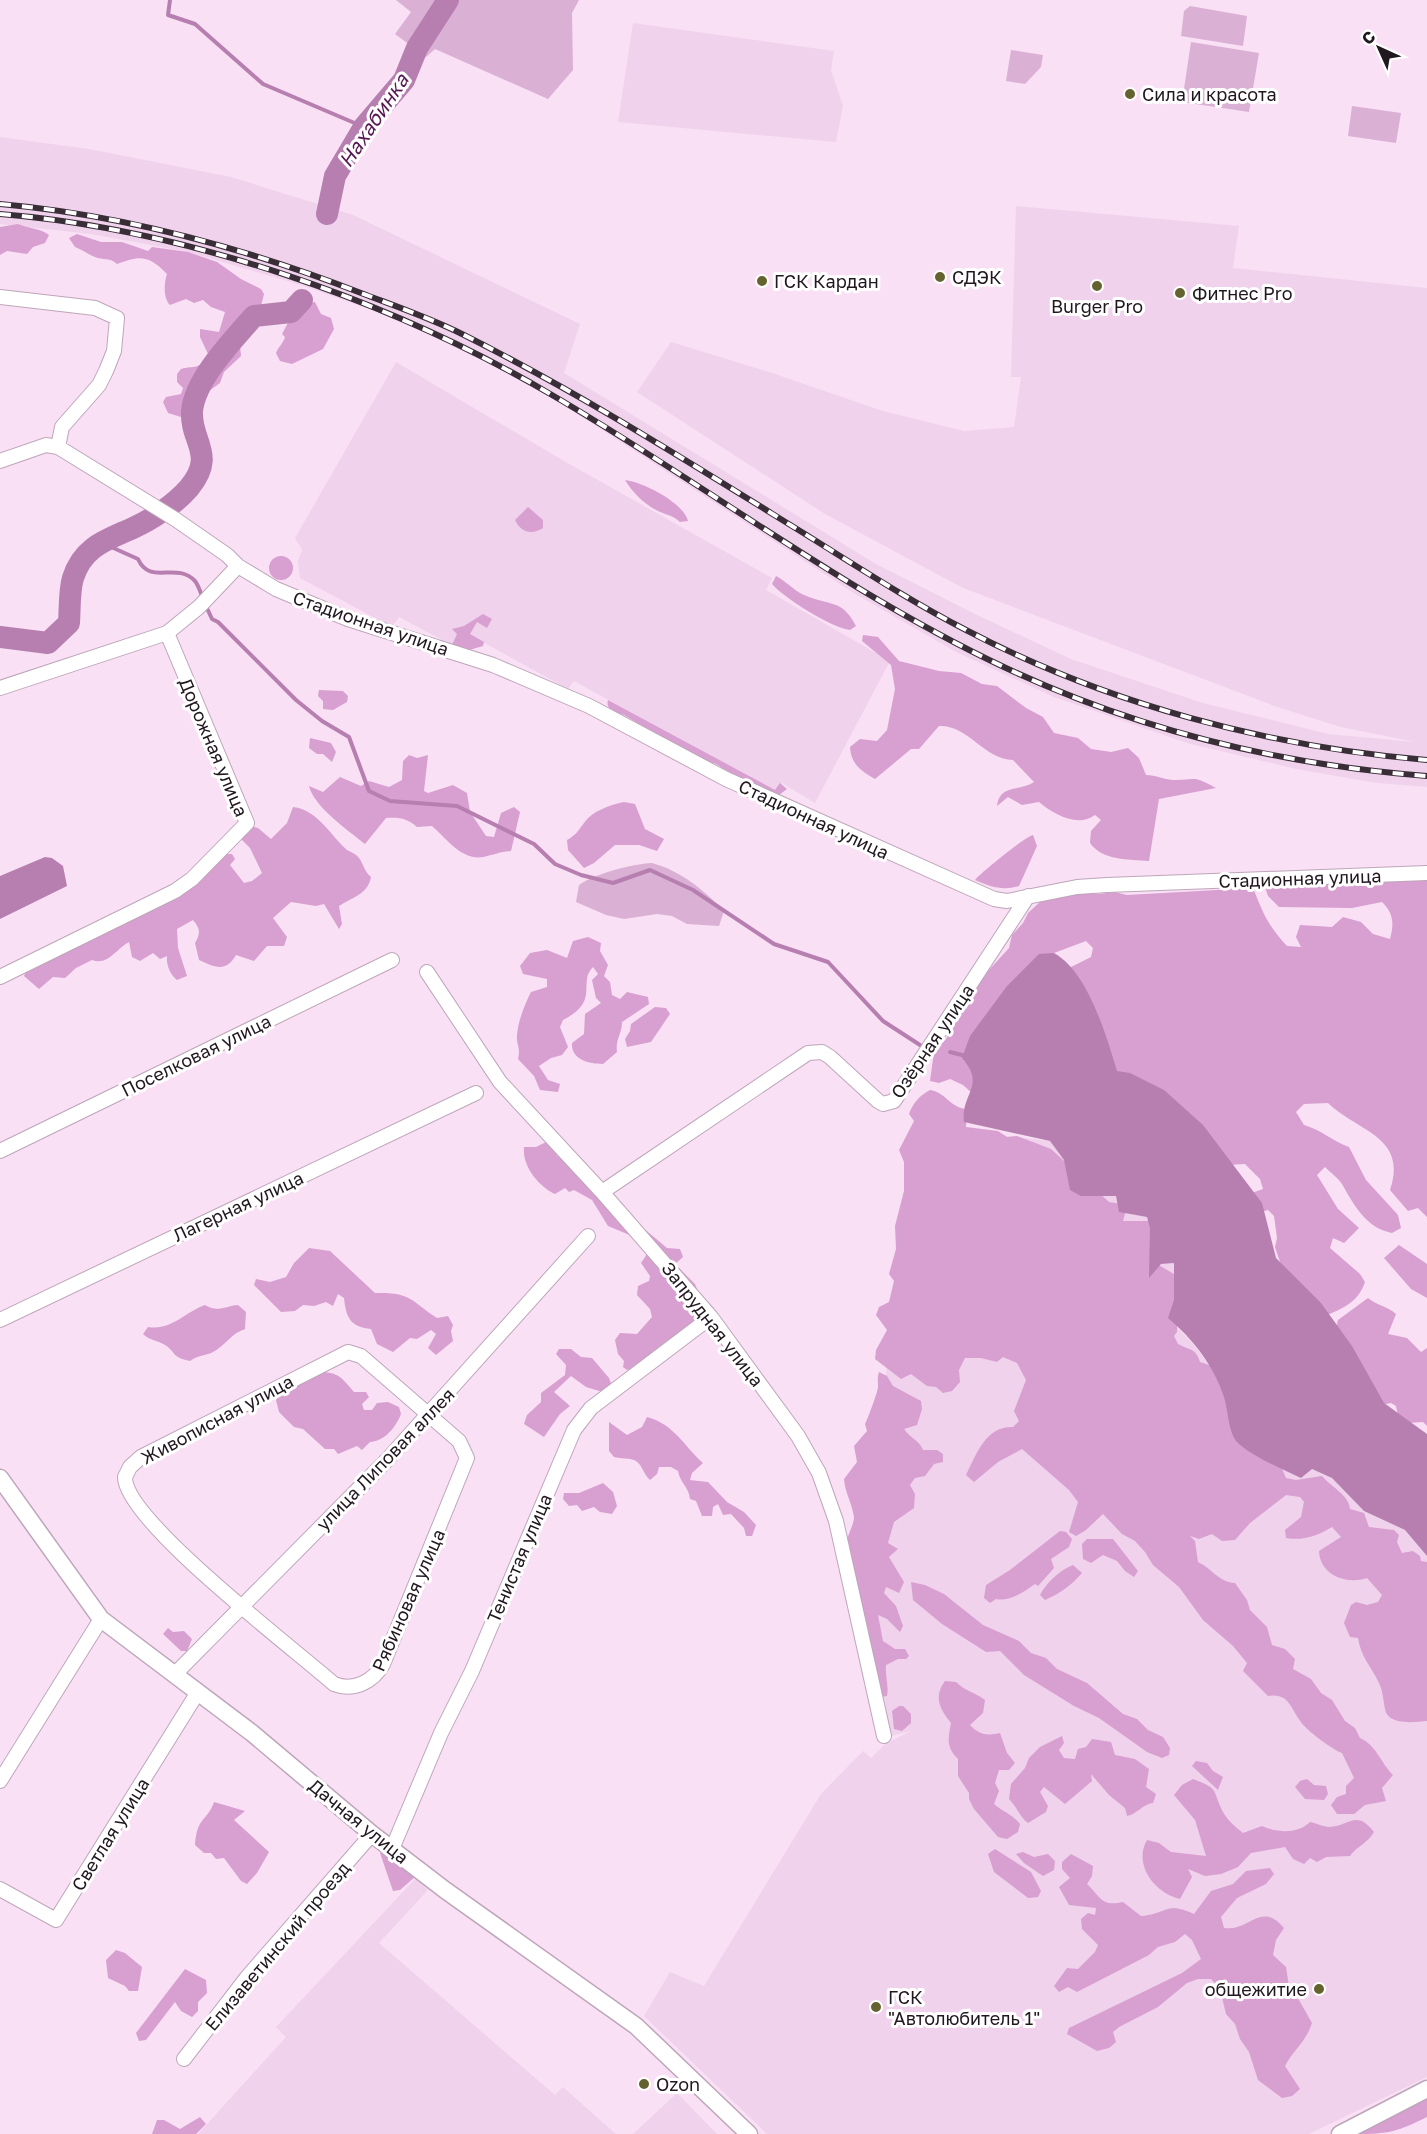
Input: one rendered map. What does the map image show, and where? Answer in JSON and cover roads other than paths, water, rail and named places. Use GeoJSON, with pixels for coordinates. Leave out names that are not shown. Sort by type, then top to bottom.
{"type":"FeatureCollection","features":[{"type":"Feature","properties":{"kind":"street"},"geometry":{"type":"LineString","coordinates":[[0,297],[101,310],[117,318],[118,327],[114,351],[103,378],[62,427],[58,447],[46,445],[0,461]]}},
{"type":"Feature","properties":{"kind":"street","name":"Стадионная улица"},"geometry":{"type":"LineString","coordinates":[[58,447],[175,519],[227,555],[238,566],[302,601],[379,629],[493,665],[589,706],[726,779],[980,895],[1007,901],[1077,887],[1427,873]]}},
{"type":"Feature","properties":{"kind":"street"},"geometry":{"type":"LineString","coordinates":[[0,688],[167,633],[199,607],[238,566]]}},
{"type":"Feature","properties":{"kind":"street","name":"Дорожная улица"},"geometry":{"type":"LineString","coordinates":[[0,977],[175,891],[192,879],[247,823],[167,633]]}},
{"type":"Feature","properties":{"kind":"street","name":"Озёрная улица"},"geometry":{"type":"LineString","coordinates":[[602,1192],[808,1053],[822,1052],[830,1057],[883,1104],[894,1101],[1028,896]]}},
{"type":"Feature","properties":{"kind":"street","name":"Поселковая улица"},"geometry":{"type":"LineString","coordinates":[[0,1151],[392,960]]}},
{"type":"Feature","properties":{"kind":"street","name":"Запрудная улица"},"geometry":{"type":"LineString","coordinates":[[427,972],[500,1082],[602,1192],[711,1317],[785,1416],[819,1473],[836,1521],[884,1736]]}},
{"type":"Feature","properties":{"kind":"street","name":"Лагерная улица"},"geometry":{"type":"LineString","coordinates":[[0,1320],[477,1093]]}},
{"type":"Feature","properties":{"kind":"street","name":"улица Липовая аллея"},"geometry":{"type":"LineString","coordinates":[[174,1674],[322,1527],[429,1414],[588,1236]]}},
{"type":"Feature","properties":{"kind":"street","name":"Тенистая улица"},"geometry":{"type":"LineString","coordinates":[[392,1849],[574,1430],[591,1408],[711,1317]]}},
{"type":"Feature","properties":{"kind":"street","name":"Живописная улица"},"geometry":{"type":"LineString","coordinates":[[240,1606],[185,1557],[150,1519],[126,1487],[125,1477],[130,1467],[141,1457],[348,1352],[361,1356],[429,1414]]}},
{"type":"Feature","properties":{"kind":"street","name":"Рябиновая улица"},"geometry":{"type":"LineString","coordinates":[[240,1606],[334,1684],[345,1687],[364,1683],[375,1677],[383,1664],[467,1458],[459,1441],[429,1414]]}},
{"type":"Feature","properties":{"kind":"street","name":"Дачная улица"},"geometry":{"type":"LineString","coordinates":[[0,1478],[101,1619],[252,1733],[372,1834],[540,1959],[636,2026],[749,2134]]}},
{"type":"Feature","properties":{"kind":"street"},"geometry":{"type":"LineString","coordinates":[[0,1780],[101,1619]]}},
{"type":"Feature","properties":{"kind":"street","name":"Светлая улица"},"geometry":{"type":"LineString","coordinates":[[0,1889],[57,1920],[198,1692]]}},
{"type":"Feature","properties":{"kind":"street","name":"Елизаветинский проезд"},"geometry":{"type":"LineString","coordinates":[[184,2059],[248,1976],[372,1834]]}},
{"type":"Feature","properties":{"kind":"street"},"geometry":{"type":"LineString","coordinates":[[1340,2134],[1427,2089]]}},
{"type":"Feature","properties":{"kind":"waterway"},"geometry":{"type":"LineString","coordinates":[[170,0],[168,15],[195,24],[263,84],[364,127]]}},
{"type":"Feature","properties":{"kind":"waterway","name":"Нахабинка"},"geometry":{"type":"LineString","coordinates":[[327,214],[335,176],[364,127],[404,80],[417,48],[448,0]]}},
{"type":"Feature","properties":{"kind":"waterway","name":"Нахабинка"},"geometry":{"type":"LineString","coordinates":[[0,637],[48,643],[69,623],[73,578],[83,558],[105,541],[163,511],[189,488],[197,476],[202,457],[192,422],[192,411],[200,386],[216,360],[254,316],[291,312],[302,300]]}},
{"type":"Feature","properties":{"kind":"waterway"},"geometry":{"type":"LineString","coordinates":[[100,542],[138,559],[149,571],[188,575],[195,581],[203,599]]}},
{"type":"Feature","properties":{"kind":"waterway"},"geometry":{"type":"LineString","coordinates":[[206,606],[212,619],[218,622],[296,700],[322,721],[349,737],[369,791],[390,801],[457,806],[534,844],[555,864],[581,875],[613,883],[650,870],[693,890],[774,944],[828,962],[883,1021],[920,1045]]}},
{"type":"Feature","properties":{"kind":"waterway"},"geometry":{"type":"LineString","coordinates":[[950,1052],[966,1056]]}},
{"type":"Feature","properties":{"kind":"railway"},"geometry":{"type":"LineString","coordinates":[[0,204],[92,216],[184,236],[317,277],[438,323],[588,402],[944,618],[1020,656],[1075,680],[1190,718],[1249,733],[1308,745],[1427,760]]}},
{"type":"Feature","properties":{"kind":"railway"},"geometry":{"type":"LineString","coordinates":[[0,214],[71,222],[142,235],[214,253],[356,300],[424,329],[490,361],[552,395],[889,606],[1006,668],[1056,690],[1159,727],[1212,741],[1319,763],[1427,776]]}},
{"type":"Feature","properties":{"kind":"place","name":"Сила и красота"},"geometry":{"type":"Point","coordinates":[1130,94]}},
{"type":"Feature","properties":{"kind":"place","name":"СДЭК"},"geometry":{"type":"Point","coordinates":[940,277]}},
{"type":"Feature","properties":{"kind":"place","name":"ГСК Кардан"},"geometry":{"type":"Point","coordinates":[762,281]}},
{"type":"Feature","properties":{"kind":"place","name":"Burger Pro"},"geometry":{"type":"Point","coordinates":[1097,286]}},
{"type":"Feature","properties":{"kind":"place","name":"Фитнес Pro"},"geometry":{"type":"Point","coordinates":[1180,293]}},
{"type":"Feature","properties":{"kind":"place","name":"общежитие"},"geometry":{"type":"Point","coordinates":[1319,1989]}},
{"type":"Feature","properties":{"kind":"place","name":"ГСК \"Автолюбитель 1\""},"geometry":{"type":"Point","coordinates":[876,2007]}},
{"type":"Feature","properties":{"kind":"place","name":"Ozon"},"geometry":{"type":"Point","coordinates":[644,2084]}}]}
